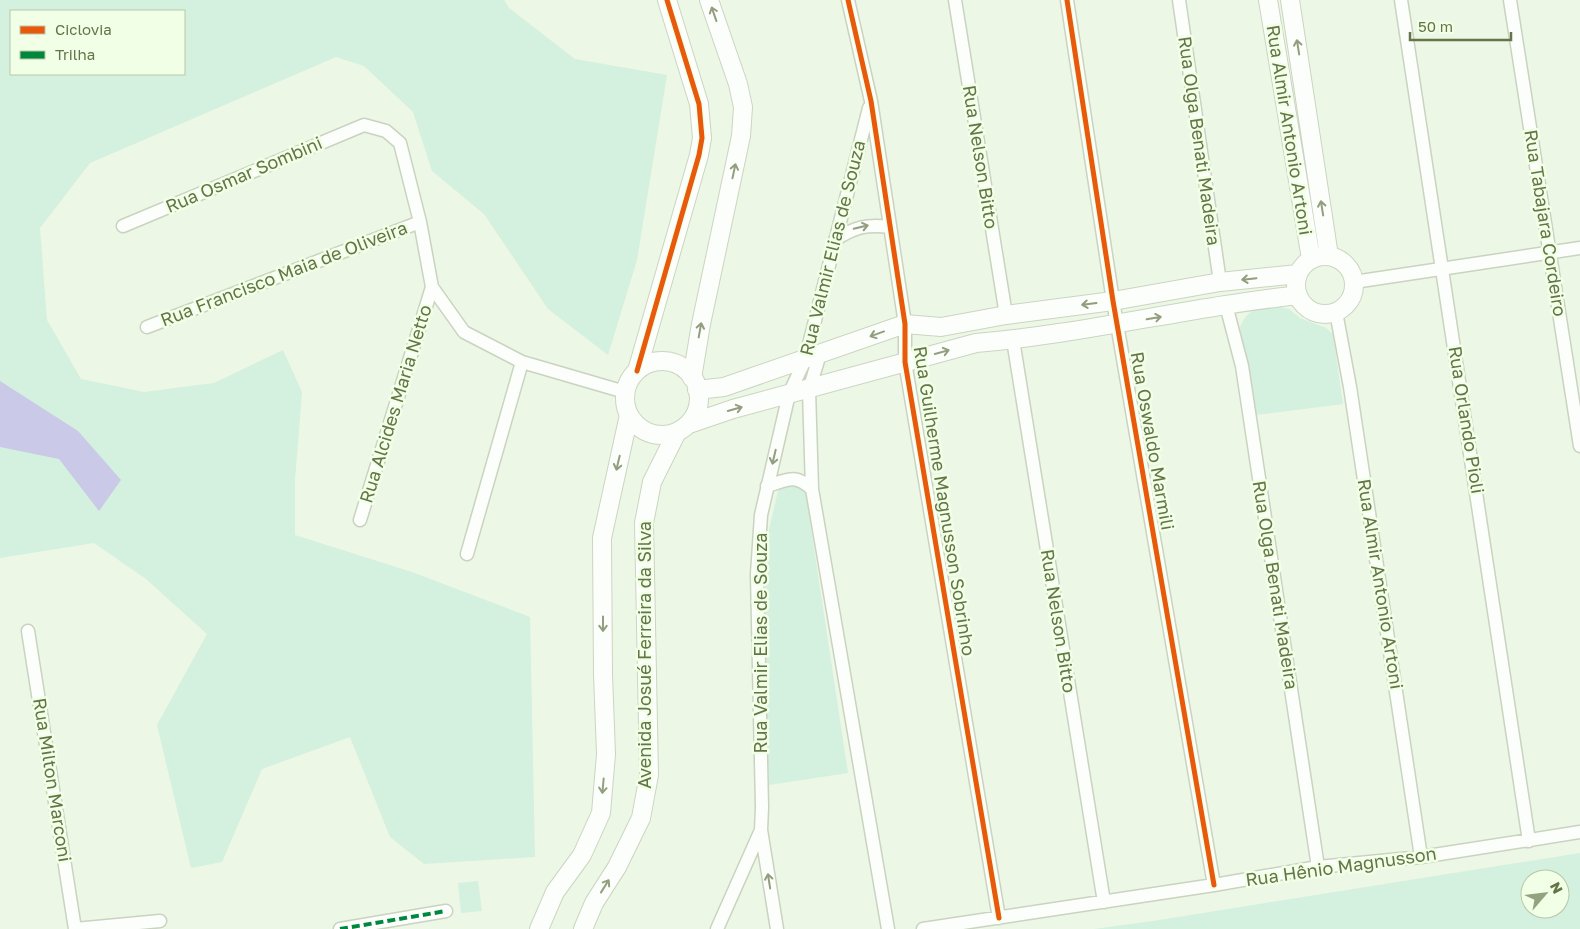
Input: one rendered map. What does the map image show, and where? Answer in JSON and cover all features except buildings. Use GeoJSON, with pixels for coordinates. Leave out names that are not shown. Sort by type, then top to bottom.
{"type":"FeatureCollection","features":[{"type":"Feature","properties":{"kind":"main road"},"geometry":{"type":"LineString","coordinates":[[667,0],[699,104],[702,138],[699,155],[637,370],[629,380],[625,392],[625,404],[629,415],[636,425],[645,432],[656,435],[668,435],[733,409],[809,390],[976,343],[1013,340],[1298,295]]}},
{"type":"Feature","properties":{"kind":"main road"},"geometry":{"type":"LineString","coordinates":[[683,428],[695,414],[698,402],[695,384],[701,324],[742,136],[742,107],[738,84],[708,0]]}},
{"type":"Feature","properties":{"kind":"main road","name":"Rua Almir Antonio Artoni"},"geometry":{"type":"LineString","coordinates":[[1268,0],[1310,259]]}},
{"type":"Feature","properties":{"kind":"main road","name":"Rua Almir Antonio Artoni"},"geometry":{"type":"LineString","coordinates":[[1290,0],[1329,256]]}},
{"type":"Feature","properties":{"kind":"main road"},"geometry":{"type":"LineString","coordinates":[[1329,256],[1338,259],[1351,272],[1354,291],[1344,307],[1336,312],[1317,314],[1301,302],[1295,284],[1303,265],[1310,259],[1329,256]]}},
{"type":"Feature","properties":{"kind":"main road"},"geometry":{"type":"LineString","coordinates":[[637,370],[648,364],[660,361],[673,363],[684,369],[695,384],[724,387],[904,324],[941,327],[1006,315],[1113,302],[1220,282],[1298,274]]}},
{"type":"Feature","properties":{"kind":"main road"},"geometry":{"type":"LineString","coordinates":[[539,929],[555,892],[582,855],[601,812],[606,754],[603,674],[602,538],[629,415]]}},
{"type":"Feature","properties":{"kind":"main road","name":"Avenida Josué Ferreira da Silva"},"geometry":{"type":"LineString","coordinates":[[583,929],[594,903],[617,867],[641,818],[649,775],[644,523],[652,482],[683,428]]}},
{"type":"Feature","properties":{"kind":"street","name":"Rua Guilherme Magnusson Sobrinho"},"geometry":{"type":"LineString","coordinates":[[848,0],[870,101],[904,324],[905,362],[999,918]]}},
{"type":"Feature","properties":{"kind":"street","name":"Rua Nelson Bitto"},"geometry":{"type":"LineString","coordinates":[[955,0],[1006,315]]}},
{"type":"Feature","properties":{"kind":"street","name":"Rua Oswaldo Marmili"},"geometry":{"type":"LineString","coordinates":[[1067,0],[1113,302],[1214,885]]}},
{"type":"Feature","properties":{"kind":"street","name":"Rua Olga Benati Madeira"},"geometry":{"type":"LineString","coordinates":[[1179,0],[1220,282]]}},
{"type":"Feature","properties":{"kind":"street","name":"Rua Orlando Pioli"},"geometry":{"type":"LineString","coordinates":[[1401,0],[1529,841]]}},
{"type":"Feature","properties":{"kind":"street","name":"Rua Tabajara Cordeiro"},"geometry":{"type":"LineString","coordinates":[[1510,0],[1580,446]]}},
{"type":"Feature","properties":{"kind":"street","name":"Rua Valmir Elias de Souza"},"geometry":{"type":"LineString","coordinates":[[777,929],[761,830],[757,574],[761,515],[789,394],[812,357],[835,240],[870,101]]}},
{"type":"Feature","properties":{"kind":"street","name":"Rua Osmar Sombini"},"geometry":{"type":"LineString","coordinates":[[123,226],[364,125],[386,131],[400,142],[420,222]]}},
{"type":"Feature","properties":{"kind":"street"},"geometry":{"type":"LineString","coordinates":[[420,222],[432,287],[464,332],[522,362],[625,392]]}},
{"type":"Feature","properties":{"kind":"street","name":"Rua Francisco Maia de Oliveira"},"geometry":{"type":"LineString","coordinates":[[147,326],[420,222]]}},
{"type":"Feature","properties":{"kind":"street"},"geometry":{"type":"LineString","coordinates":[[835,240],[848,231],[859,227],[874,225],[890,227]]}},
{"type":"Feature","properties":{"kind":"street"},"geometry":{"type":"LineString","coordinates":[[1354,282],[1580,248]]}},
{"type":"Feature","properties":{"kind":"street","name":"Rua Alcides Maria Netto"},"geometry":{"type":"LineString","coordinates":[[360,520],[432,287]]}},
{"type":"Feature","properties":{"kind":"street","name":"Rua Olga Benati Madeira"},"geometry":{"type":"LineString","coordinates":[[1226,305],[1242,366],[1318,867]]}},
{"type":"Feature","properties":{"kind":"street","name":"Rua Almir Antonio Artoni"},"geometry":{"type":"LineString","coordinates":[[1336,312],[1350,387],[1422,857]]}},
{"type":"Feature","properties":{"kind":"street","name":"Rua Nelson Bitto"},"geometry":{"type":"LineString","coordinates":[[1013,340],[1104,902]]}},
{"type":"Feature","properties":{"kind":"street"},"geometry":{"type":"LineString","coordinates":[[812,357],[809,390],[812,489],[888,929]]}},
{"type":"Feature","properties":{"kind":"street"},"geometry":{"type":"LineString","coordinates":[[467,554],[522,362]]}},
{"type":"Feature","properties":{"kind":"street"},"geometry":{"type":"LineString","coordinates":[[767,486],[791,479],[802,480],[812,489]]}},
{"type":"Feature","properties":{"kind":"street","name":"Rua Milton Marconi"},"geometry":{"type":"LineString","coordinates":[[28,631],[75,929]]}},
{"type":"Feature","properties":{"kind":"street"},"geometry":{"type":"LineString","coordinates":[[718,929],[761,830]]}},
{"type":"Feature","properties":{"kind":"street","name":"Rua Hênio Magnusson"},"geometry":{"type":"LineString","coordinates":[[923,929],[1214,885],[1318,867],[1422,857],[1580,832]]}},
{"type":"Feature","properties":{"kind":"street"},"geometry":{"type":"LineString","coordinates":[[340,929],[394,924],[446,911]]}},
{"type":"Feature","properties":{"kind":"street"},"geometry":{"type":"LineString","coordinates":[[75,929],[160,921]]}},
{"type":"Feature","properties":{"kind":"green space"},"geometry":{"type":"Polygon","coordinates":[[[0,0],[504,0],[509,8],[575,59],[667,75],[637,260],[608,355],[548,309],[484,214],[432,171],[413,112],[364,66],[336,57],[90,163],[40,228],[47,320],[81,379],[144,392],[214,383],[283,350],[302,392],[295,480],[295,535],[412,572],[530,617],[535,857],[424,864],[390,837],[350,737],[262,769],[222,862],[191,868],[157,725],[207,634],[146,579],[94,543],[0,558],[0,0]]]}},
{"type":"Feature","properties":{"kind":"green space"},"geometry":{"type":"Polygon","coordinates":[[[1271,307],[1289,309],[1300,318],[1326,328],[1333,334],[1343,404],[1255,415],[1240,327],[1248,314],[1271,307]]]}},
{"type":"Feature","properties":{"kind":"green space"},"geometry":{"type":"Polygon","coordinates":[[[796,484],[804,490],[806,495],[848,773],[769,785],[761,564],[778,491],[781,487],[796,484]]]}},
{"type":"Feature","properties":{"kind":"green space"},"geometry":{"type":"Polygon","coordinates":[[[1580,853],[1580,929],[1094,929],[1153,921],[1580,853]]]}},
{"type":"Feature","properties":{"kind":"green space"},"geometry":{"type":"Polygon","coordinates":[[[478,881],[482,911],[461,913],[458,883],[478,881]]]}},
{"type":"Feature","properties":{"kind":"water"},"geometry":{"type":"Polygon","coordinates":[[[0,381],[78,431],[121,480],[99,511],[59,459],[0,447],[0,381]]]}},
{"type":"Feature","properties":{"kind":"marked path"},"geometry":{"type":"LineString","coordinates":[[340,929],[446,911]]}},
{"type":"Feature","properties":{"kind":"cycle path"},"geometry":{"type":"LineString","coordinates":[[637,371],[699,155],[702,138],[699,104],[667,0]]}},
{"type":"Feature","properties":{"kind":"cycle path"},"geometry":{"type":"LineString","coordinates":[[848,0],[871,101],[905,324],[905,362],[999,918]]}},
{"type":"Feature","properties":{"kind":"cycle path"},"geometry":{"type":"LineString","coordinates":[[1067,0],[1113,301],[1214,885]]}}]}
